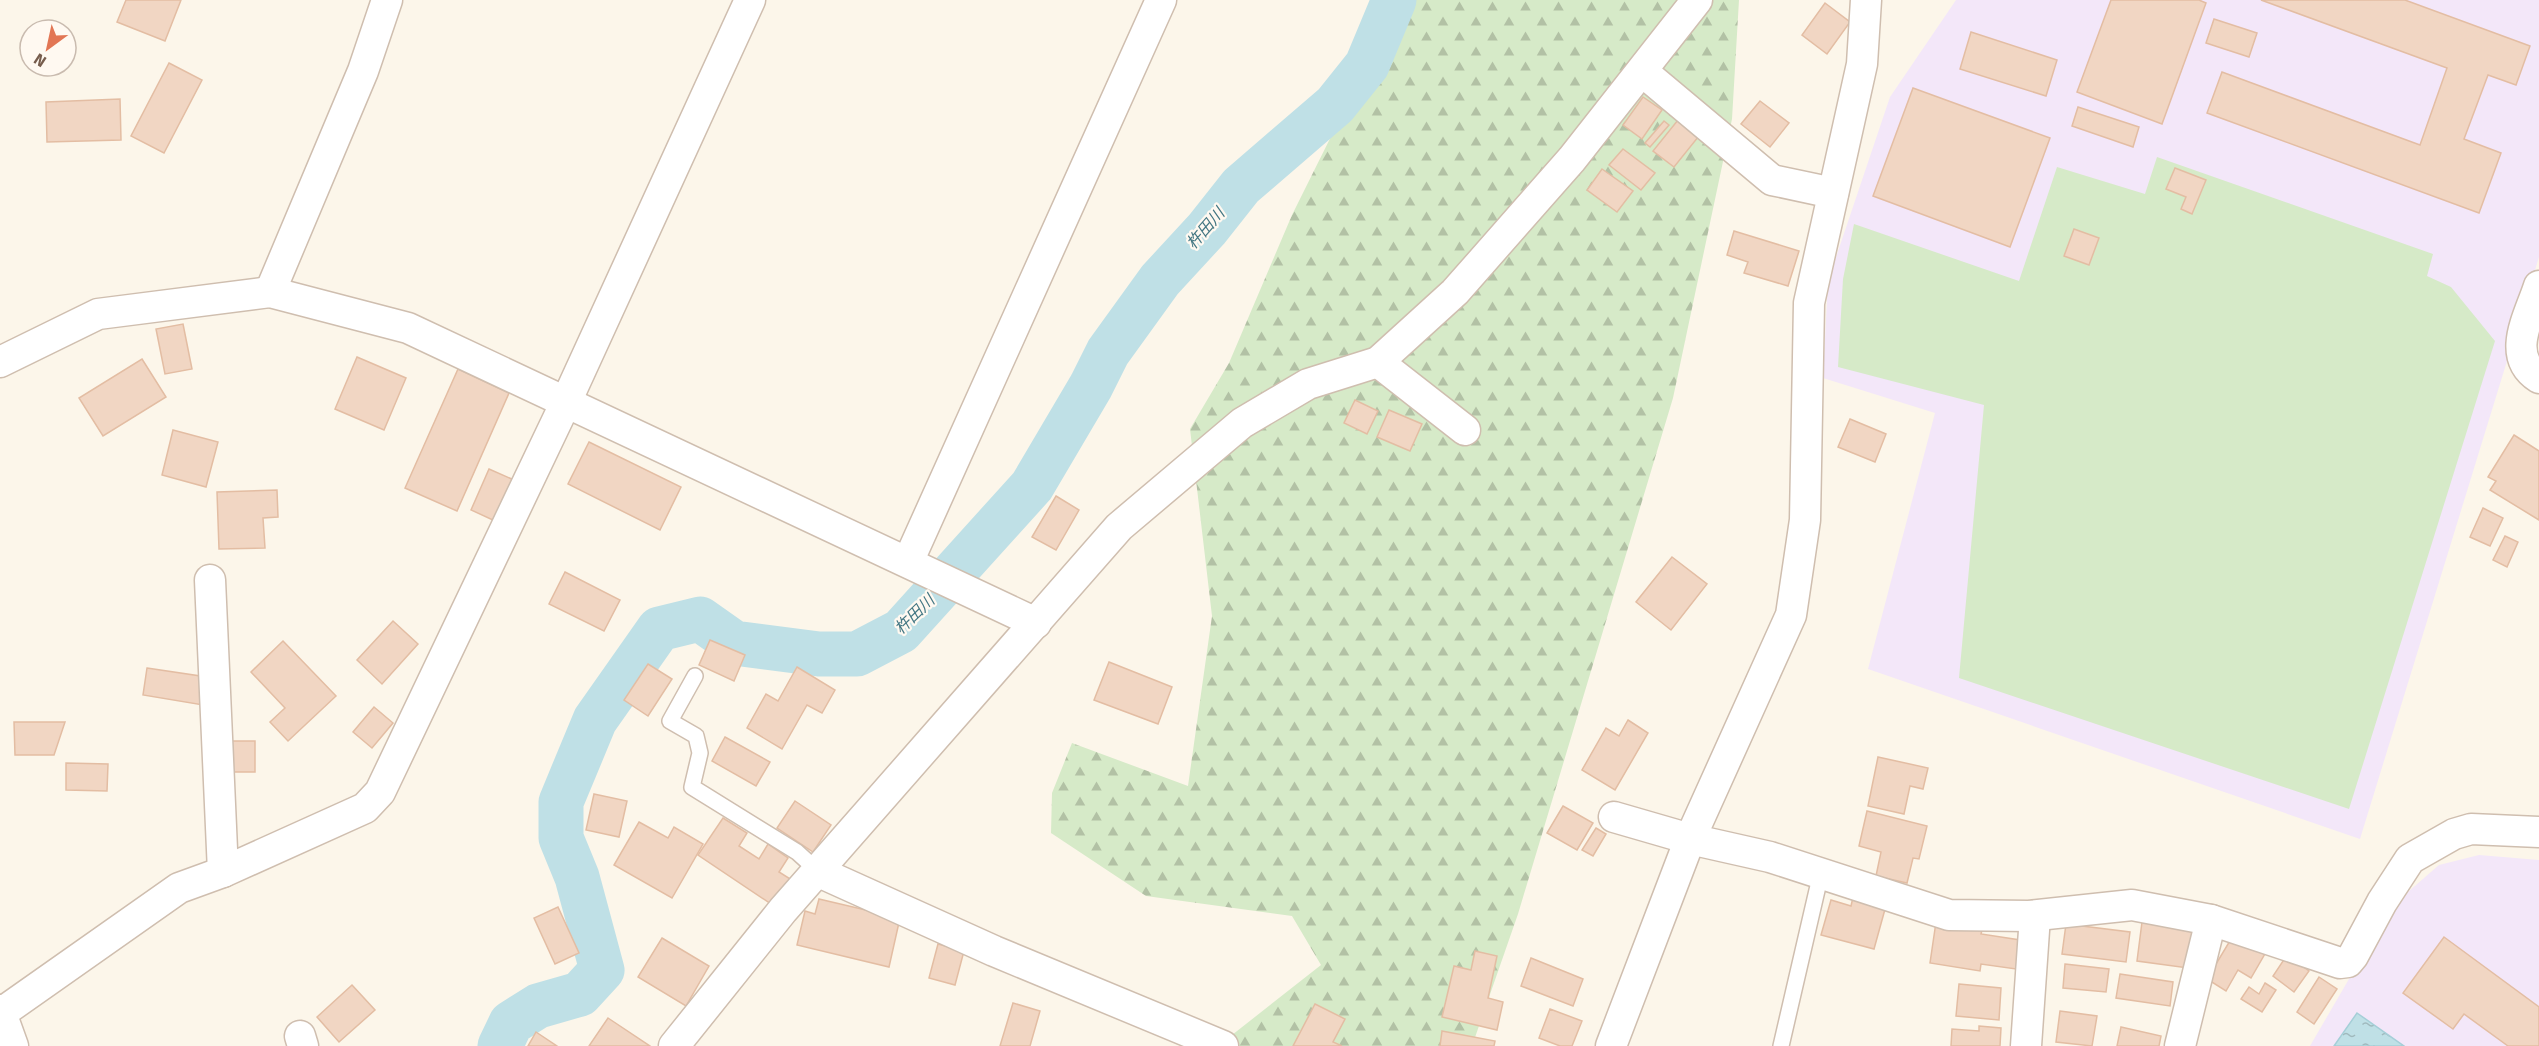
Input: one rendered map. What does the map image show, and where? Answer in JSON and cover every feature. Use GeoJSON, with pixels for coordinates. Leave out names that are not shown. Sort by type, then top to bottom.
{"type":"FeatureCollection","features":[{"type":"Feature","properties":{"kind":"street"},"geometry":{"type":"LineString","coordinates":[[270,292],[363,71],[387,0]]}},
{"type":"Feature","properties":{"kind":"street"},"geometry":{"type":"LineString","coordinates":[[13,1046],[0,1012],[179,888],[223,872],[365,808],[380,792],[566,402],[750,0]]}},
{"type":"Feature","properties":{"kind":"street"},"geometry":{"type":"LineString","coordinates":[[908,562],[1161,0]]}},
{"type":"Feature","properties":{"kind":"street"},"geometry":{"type":"LineString","coordinates":[[674,1046],[783,910],[819,872],[1119,527],[1242,423],[1308,384],[1378,362],[1455,292],[1572,159],[1643,72],[1697,0]]}},
{"type":"Feature","properties":{"kind":"street"},"geometry":{"type":"LineString","coordinates":[[1611,1046],[1690,839],[1791,615],[1805,520],[1809,303],[1862,64],[1866,0]]}},
{"type":"Feature","properties":{"kind":"street"},"geometry":{"type":"LineString","coordinates":[[1643,72],[1772,180],[1833,193]]}},
{"type":"Feature","properties":{"kind":"street"},"geometry":{"type":"LineString","coordinates":[[2539,286],[2520,340],[2520,354],[2530,372],[2539,378]]}},
{"type":"Feature","properties":{"kind":"street"},"geometry":{"type":"LineString","coordinates":[[0,362],[98,314],[270,292],[408,328],[1036,622]]}},
{"type":"Feature","properties":{"kind":"street"},"geometry":{"type":"LineString","coordinates":[[1378,362],[1465,430]]}},
{"type":"Feature","properties":{"kind":"street"},"geometry":{"type":"LineString","coordinates":[[210,580],[223,872]]}},
{"type":"Feature","properties":{"kind":"street"},"geometry":{"type":"LineString","coordinates":[[1614,817],[1690,839],[1770,857],[1949,915],[2036,915],[2132,905],[2211,920],[2340,963],[2348,962],[2410,859],[2454,834],[2471,829],[2539,832]]}},
{"type":"Feature","properties":{"kind":"street"},"geometry":{"type":"LineString","coordinates":[[819,872],[994,951],[1223,1046]]}},
{"type":"Feature","properties":{"kind":"street"},"geometry":{"type":"LineString","coordinates":[[2026,1046],[2036,915]]}},
{"type":"Feature","properties":{"kind":"street"},"geometry":{"type":"LineString","coordinates":[[2180,1046],[2211,920]]}},
{"type":"Feature","properties":{"kind":"lane"},"geometry":{"type":"LineString","coordinates":[[695,676],[670,721],[696,736],[700,753],[692,787],[797,852],[819,872]]}},
{"type":"Feature","properties":{"kind":"lane"},"geometry":{"type":"LineString","coordinates":[[1781,1046],[1821,873]]}},
{"type":"Feature","properties":{"kind":"shaded area"},"geometry":{"type":"Polygon","coordinates":[[[1956,0],[2539,0],[2539,257],[2360,839],[1868,669],[1935,413],[1823,378],[1828,281],[1890,97],[1956,0]]]}},
{"type":"Feature","properties":{"kind":"shaded area"},"geometry":{"type":"Polygon","coordinates":[[[2479,855],[2539,860],[2539,1046],[2310,1046],[2349,979],[2408,892],[2439,865],[2479,855]]]}},
{"type":"Feature","properties":{"kind":"green space"},"geometry":{"type":"Polygon","coordinates":[[[1409,0],[1739,0],[1732,119],[1673,398],[1518,914],[1472,1046],[1218,1046],[1321,965],[1292,916],[1146,896],[1051,833],[1052,793],[1072,743],[1188,786],[1212,616],[1190,429],[1229,363],[1292,215],[1381,36],[1409,0]]]}},
{"type":"Feature","properties":{"kind":"green space"},"geometry":{"type":"Polygon","coordinates":[[[2157,157],[2433,254],[2427,276],[2451,287],[2495,341],[2349,809],[1959,678],[1984,405],[1838,367],[1843,279],[1854,224],[2019,281],[2057,167],[2145,194],[2157,157]]]}},
{"type":"Feature","properties":{"kind":"water"},"geometry":{"type":"Polygon","coordinates":[[[2357,1013],[2404,1046],[2334,1046],[2357,1013]]]}},
{"type":"Feature","properties":{"kind":"building"},"geometry":{"type":"Polygon","coordinates":[[[126,0],[181,0],[165,41],[117,22],[126,0]]]}},
{"type":"Feature","properties":{"kind":"building"},"geometry":{"type":"Polygon","coordinates":[[[2111,0],[2199,0],[2206,3],[2162,124],[2077,92],[2111,0]]]}},
{"type":"Feature","properties":{"kind":"building"},"geometry":{"type":"Polygon","coordinates":[[[2261,0],[2405,0],[2530,46],[2516,85],[2488,75],[2464,139],[2501,153],[2479,213],[2207,113],[2222,72],[2420,145],[2447,68],[2261,0]]]}},
{"type":"Feature","properties":{"kind":"building"},"geometry":{"type":"Polygon","coordinates":[[[1825,3],[1850,22],[1827,54],[1802,35],[1825,3]]]}},
{"type":"Feature","properties":{"kind":"building"},"geometry":{"type":"Polygon","coordinates":[[[2214,19],[2257,33],[2249,57],[2206,43],[2214,19]]]}},
{"type":"Feature","properties":{"kind":"building"},"geometry":{"type":"Polygon","coordinates":[[[1971,32],[2057,60],[2046,96],[1960,69],[1971,32]]]}},
{"type":"Feature","properties":{"kind":"building"},"geometry":{"type":"Polygon","coordinates":[[[169,63],[202,80],[164,153],[131,136],[169,63]]]}},
{"type":"Feature","properties":{"kind":"building"},"geometry":{"type":"Polygon","coordinates":[[[1913,88],[2050,138],[2010,247],[1873,196],[1913,88]]]}},
{"type":"Feature","properties":{"kind":"building"},"geometry":{"type":"Polygon","coordinates":[[[1643,97],[1662,110],[1642,139],[1623,125],[1643,97]]]}},
{"type":"Feature","properties":{"kind":"building"},"geometry":{"type":"Polygon","coordinates":[[[120,99],[121,140],[47,142],[46,102],[120,99]]]}},
{"type":"Feature","properties":{"kind":"building"},"geometry":{"type":"Polygon","coordinates":[[[1760,101],[1789,123],[1770,147],[1741,124],[1760,101]]]}},
{"type":"Feature","properties":{"kind":"building"},"geometry":{"type":"Polygon","coordinates":[[[2078,107],[2139,127],[2133,147],[2072,126],[2078,107]]]}},
{"type":"Feature","properties":{"kind":"building"},"geometry":{"type":"Polygon","coordinates":[[[1682,115],[1703,131],[1674,167],[1653,151],[1682,115]]]}},
{"type":"Feature","properties":{"kind":"building"},"geometry":{"type":"Polygon","coordinates":[[[1664,121],[1669,125],[1650,147],[1645,143],[1664,121]]]}},
{"type":"Feature","properties":{"kind":"building"},"geometry":{"type":"Polygon","coordinates":[[[1623,149],[1655,173],[1641,190],[1609,165],[1623,149]]]}},
{"type":"Feature","properties":{"kind":"building"},"geometry":{"type":"Polygon","coordinates":[[[2175,168],[2206,180],[2192,214],[2181,209],[2186,197],[2166,189],[2175,168]]]}},
{"type":"Feature","properties":{"kind":"building"},"geometry":{"type":"Polygon","coordinates":[[[1602,169],[1633,191],[1617,212],[1587,190],[1602,169]]]}},
{"type":"Feature","properties":{"kind":"building"},"geometry":{"type":"Polygon","coordinates":[[[2074,229],[2099,238],[2089,265],[2064,256],[2074,229]]]}},
{"type":"Feature","properties":{"kind":"building"},"geometry":{"type":"Polygon","coordinates":[[[1734,231],[1799,251],[1788,286],[1744,273],[1748,262],[1727,255],[1734,231]]]}},
{"type":"Feature","properties":{"kind":"building"},"geometry":{"type":"Polygon","coordinates":[[[183,324],[192,369],[165,374],[156,329],[183,324]]]}},
{"type":"Feature","properties":{"kind":"building"},"geometry":{"type":"Polygon","coordinates":[[[357,357],[406,378],[384,430],[335,409],[357,357]]]}},
{"type":"Feature","properties":{"kind":"building"},"geometry":{"type":"Polygon","coordinates":[[[142,359],[166,397],[103,436],[79,398],[142,359]]]}},
{"type":"Feature","properties":{"kind":"building"},"geometry":{"type":"Polygon","coordinates":[[[458,369],[509,393],[457,511],[405,488],[458,369]]]}},
{"type":"Feature","properties":{"kind":"building"},"geometry":{"type":"Polygon","coordinates":[[[1355,400],[1378,411],[1367,434],[1344,423],[1355,400]]]}},
{"type":"Feature","properties":{"kind":"building"},"geometry":{"type":"Polygon","coordinates":[[[1389,410],[1422,424],[1410,451],[1377,437],[1389,410]]]}},
{"type":"Feature","properties":{"kind":"building"},"geometry":{"type":"Polygon","coordinates":[[[1850,419],[1886,434],[1875,462],[1838,447],[1850,419]]]}},
{"type":"Feature","properties":{"kind":"building"},"geometry":{"type":"Polygon","coordinates":[[[173,430],[218,442],[206,487],[162,475],[173,430]]]}},
{"type":"Feature","properties":{"kind":"building"},"geometry":{"type":"Polygon","coordinates":[[[2514,435],[2539,451],[2539,520],[2490,490],[2496,481],[2488,477],[2514,435]]]}},
{"type":"Feature","properties":{"kind":"building"},"geometry":{"type":"Polygon","coordinates":[[[589,442],[681,487],[660,530],[568,484],[589,442]]]}},
{"type":"Feature","properties":{"kind":"building"},"geometry":{"type":"Polygon","coordinates":[[[489,469],[514,480],[495,521],[471,510],[489,469]]]}},
{"type":"Feature","properties":{"kind":"building"},"geometry":{"type":"Polygon","coordinates":[[[277,490],[278,517],[263,518],[265,548],[219,549],[217,492],[277,490]]]}},
{"type":"Feature","properties":{"kind":"building"},"geometry":{"type":"Polygon","coordinates":[[[1056,496],[1079,510],[1056,550],[1032,537],[1056,496]]]}},
{"type":"Feature","properties":{"kind":"building"},"geometry":{"type":"Polygon","coordinates":[[[2483,508],[2503,518],[2490,546],[2470,537],[2483,508]]]}},
{"type":"Feature","properties":{"kind":"building"},"geometry":{"type":"Polygon","coordinates":[[[2505,536],[2518,542],[2507,567],[2493,560],[2505,536]]]}},
{"type":"Feature","properties":{"kind":"building"},"geometry":{"type":"Polygon","coordinates":[[[1672,557],[1707,584],[1671,630],[1636,602],[1672,557]]]}},
{"type":"Feature","properties":{"kind":"building"},"geometry":{"type":"Polygon","coordinates":[[[565,572],[620,600],[604,631],[549,604],[565,572]]]}},
{"type":"Feature","properties":{"kind":"building"},"geometry":{"type":"Polygon","coordinates":[[[393,621],[418,644],[382,684],[357,660],[393,621]]]}},
{"type":"Feature","properties":{"kind":"building"},"geometry":{"type":"Polygon","coordinates":[[[710,640],[745,655],[734,681],[699,665],[710,640]]]}},
{"type":"Feature","properties":{"kind":"building"},"geometry":{"type":"Polygon","coordinates":[[[283,641],[336,696],[288,741],[270,722],[285,708],[251,672],[283,641]]]}},
{"type":"Feature","properties":{"kind":"building"},"geometry":{"type":"Polygon","coordinates":[[[1109,662],[1172,687],[1158,724],[1094,700],[1109,662]]]}},
{"type":"Feature","properties":{"kind":"building"},"geometry":{"type":"Polygon","coordinates":[[[648,664],[672,679],[648,716],[624,700],[648,664]]]}},
{"type":"Feature","properties":{"kind":"building"},"geometry":{"type":"Polygon","coordinates":[[[797,667],[835,690],[822,713],[807,705],[782,749],[747,728],[766,694],[778,701],[797,667]]]}},
{"type":"Feature","properties":{"kind":"building"},"geometry":{"type":"Polygon","coordinates":[[[147,668],[207,677],[203,705],[143,695],[147,668]]]}},
{"type":"Feature","properties":{"kind":"building"},"geometry":{"type":"Polygon","coordinates":[[[374,707],[393,723],[372,748],[353,732],[374,707]]]}},
{"type":"Feature","properties":{"kind":"building"},"geometry":{"type":"Polygon","coordinates":[[[1628,720],[1648,733],[1615,790],[1582,770],[1606,728],[1619,736],[1628,720]]]}},
{"type":"Feature","properties":{"kind":"building"},"geometry":{"type":"Polygon","coordinates":[[[14,722],[65,722],[54,755],[15,755],[14,722]]]}},
{"type":"Feature","properties":{"kind":"building"},"geometry":{"type":"Polygon","coordinates":[[[725,737],[770,762],[756,786],[712,761],[725,737]]]}},
{"type":"Feature","properties":{"kind":"building"},"geometry":{"type":"Polygon","coordinates":[[[228,741],[255,741],[255,772],[227,772],[228,741]]]}},
{"type":"Feature","properties":{"kind":"building"},"geometry":{"type":"Polygon","coordinates":[[[1878,757],[1928,768],[1923,789],[1910,786],[1904,814],[1868,806],[1878,757]]]}},
{"type":"Feature","properties":{"kind":"building"},"geometry":{"type":"Polygon","coordinates":[[[66,763],[108,764],[107,791],[66,790],[66,763]]]}},
{"type":"Feature","properties":{"kind":"building"},"geometry":{"type":"Polygon","coordinates":[[[594,794],[627,801],[619,837],[586,830],[594,794]]]}},
{"type":"Feature","properties":{"kind":"building"},"geometry":{"type":"Polygon","coordinates":[[[795,801],[831,825],[813,852],[777,828],[795,801]]]}},
{"type":"Feature","properties":{"kind":"building"},"geometry":{"type":"Polygon","coordinates":[[[1563,806],[1593,823],[1577,850],[1547,833],[1563,806]]]}},
{"type":"Feature","properties":{"kind":"building"},"geometry":{"type":"Polygon","coordinates":[[[1867,811],[1927,826],[1919,859],[1913,858],[1907,883],[1876,876],[1881,852],[1859,846],[1867,811]]]}},
{"type":"Feature","properties":{"kind":"building"},"geometry":{"type":"Polygon","coordinates":[[[723,818],[747,833],[739,846],[759,859],[768,844],[788,858],[779,872],[795,882],[777,908],[698,855],[723,818]]]}},
{"type":"Feature","properties":{"kind":"building"},"geometry":{"type":"Polygon","coordinates":[[[639,822],[668,838],[674,827],[703,844],[672,898],[614,865],[639,822]]]}},
{"type":"Feature","properties":{"kind":"building"},"geometry":{"type":"Polygon","coordinates":[[[1596,828],[1606,834],[1593,856],[1582,850],[1596,828]]]}},
{"type":"Feature","properties":{"kind":"building"},"geometry":{"type":"Polygon","coordinates":[[[1854,893],[1887,902],[1874,949],[1821,935],[1831,900],[1851,906],[1854,893]]]}},
{"type":"Feature","properties":{"kind":"building"},"geometry":{"type":"Polygon","coordinates":[[[819,899],[900,918],[889,967],[797,945],[805,911],[815,914],[819,899]]]}},
{"type":"Feature","properties":{"kind":"building"},"geometry":{"type":"Polygon","coordinates":[[[558,907],[579,953],[555,964],[534,918],[558,907]]]}},
{"type":"Feature","properties":{"kind":"building"},"geometry":{"type":"Polygon","coordinates":[[[1936,922],[1982,930],[1981,934],[2020,940],[2016,969],[1981,964],[1980,971],[1930,963],[1936,922]]]}},
{"type":"Feature","properties":{"kind":"building"},"geometry":{"type":"Polygon","coordinates":[[[2142,922],[2193,929],[2188,968],[2137,961],[2142,922]]]}},
{"type":"Feature","properties":{"kind":"building"},"geometry":{"type":"Polygon","coordinates":[[[2066,924],[2130,932],[2126,962],[2062,954],[2066,924]]]}},
{"type":"Feature","properties":{"kind":"building"},"geometry":{"type":"Polygon","coordinates":[[[2234,934],[2266,952],[2251,978],[2238,970],[2226,991],[2207,979],[2234,934]]]}},
{"type":"Feature","properties":{"kind":"building"},"geometry":{"type":"Polygon","coordinates":[[[2444,937],[2539,1007],[2539,1046],[2508,1046],[2464,1014],[2453,1029],[2403,993],[2444,937]]]}},
{"type":"Feature","properties":{"kind":"building"},"geometry":{"type":"Polygon","coordinates":[[[662,938],[709,966],[686,1006],[638,977],[662,938]]]}},
{"type":"Feature","properties":{"kind":"building"},"geometry":{"type":"Polygon","coordinates":[[[938,944],[964,951],[955,985],[929,978],[938,944]]]}},
{"type":"Feature","properties":{"kind":"building"},"geometry":{"type":"Polygon","coordinates":[[[1475,951],[1497,956],[1488,998],[1503,1002],[1497,1030],[1442,1017],[1454,966],[1471,970],[1475,951]]]}},
{"type":"Feature","properties":{"kind":"building"},"geometry":{"type":"Polygon","coordinates":[[[2287,955],[2309,971],[2294,992],[2273,976],[2287,955]]]}},
{"type":"Feature","properties":{"kind":"building"},"geometry":{"type":"Polygon","coordinates":[[[1531,958],[1583,979],[1573,1006],[1521,986],[1531,958]]]}},
{"type":"Feature","properties":{"kind":"building"},"geometry":{"type":"Polygon","coordinates":[[[2065,964],[2109,969],[2106,992],[2063,988],[2065,964]]]}},
{"type":"Feature","properties":{"kind":"building"},"geometry":{"type":"Polygon","coordinates":[[[2120,974],[2173,982],[2170,1006],[2116,998],[2120,974]]]}},
{"type":"Feature","properties":{"kind":"building"},"geometry":{"type":"Polygon","coordinates":[[[2319,977],[2337,989],[2314,1024],[2297,1012],[2319,977]]]}},
{"type":"Feature","properties":{"kind":"building"},"geometry":{"type":"Polygon","coordinates":[[[2265,983],[2276,990],[2262,1012],[2241,999],[2249,987],[2259,994],[2265,983]]]}},
{"type":"Feature","properties":{"kind":"building"},"geometry":{"type":"Polygon","coordinates":[[[1959,984],[2001,988],[1999,1020],[1956,1016],[1959,984]]]}},
{"type":"Feature","properties":{"kind":"building"},"geometry":{"type":"Polygon","coordinates":[[[352,985],[375,1010],[339,1042],[317,1017],[352,985]]]}},
{"type":"Feature","properties":{"kind":"building"},"geometry":{"type":"Polygon","coordinates":[[[1013,1003],[1040,1011],[1030,1046],[1000,1046],[1013,1003]]]}},
{"type":"Feature","properties":{"kind":"building"},"geometry":{"type":"Polygon","coordinates":[[[1315,1004],[1345,1019],[1333,1042],[1342,1046],[1293,1046],[1315,1004]]]}},
{"type":"Feature","properties":{"kind":"building"},"geometry":{"type":"Polygon","coordinates":[[[1550,1009],[1582,1021],[1572,1046],[1560,1046],[1539,1038],[1550,1009]]]}},
{"type":"Feature","properties":{"kind":"building"},"geometry":{"type":"Polygon","coordinates":[[[2060,1011],[2097,1016],[2092,1046],[2056,1042],[2060,1011]]]}},
{"type":"Feature","properties":{"kind":"building"},"geometry":{"type":"Polygon","coordinates":[[[608,1018],[650,1046],[589,1046],[608,1018]]]}},
{"type":"Feature","properties":{"kind":"building"},"geometry":{"type":"Polygon","coordinates":[[[1979,1026],[2001,1028],[2000,1046],[1951,1046],[1952,1029],[1979,1031],[1979,1026]]]}},
{"type":"Feature","properties":{"kind":"building"},"geometry":{"type":"Polygon","coordinates":[[[2121,1027],[2161,1036],[2159,1046],[2117,1046],[2121,1027]]]}},
{"type":"Feature","properties":{"kind":"building"},"geometry":{"type":"Polygon","coordinates":[[[1442,1031],[1495,1041],[1494,1046],[1440,1046],[1442,1031]]]}},
{"type":"Feature","properties":{"kind":"building"},"geometry":{"type":"Polygon","coordinates":[[[536,1032],[557,1046],[528,1046],[536,1032]]]}},
{"type":"Feature","properties":{"kind":"waterway","name":"杵田川"},"geometry":{"type":"LineString","coordinates":[[500,1046],[511,1023],[538,1006],[580,994],[602,970],[577,877],[561,838],[561,802],[595,720],[659,629],[700,619],[734,643],[819,654],[857,654],[901,631],[1032,486],[1091,386],[1108,352],[1160,280],[1207,229],[1241,186],[1335,105],[1367,65],[1394,0]]}}]}
